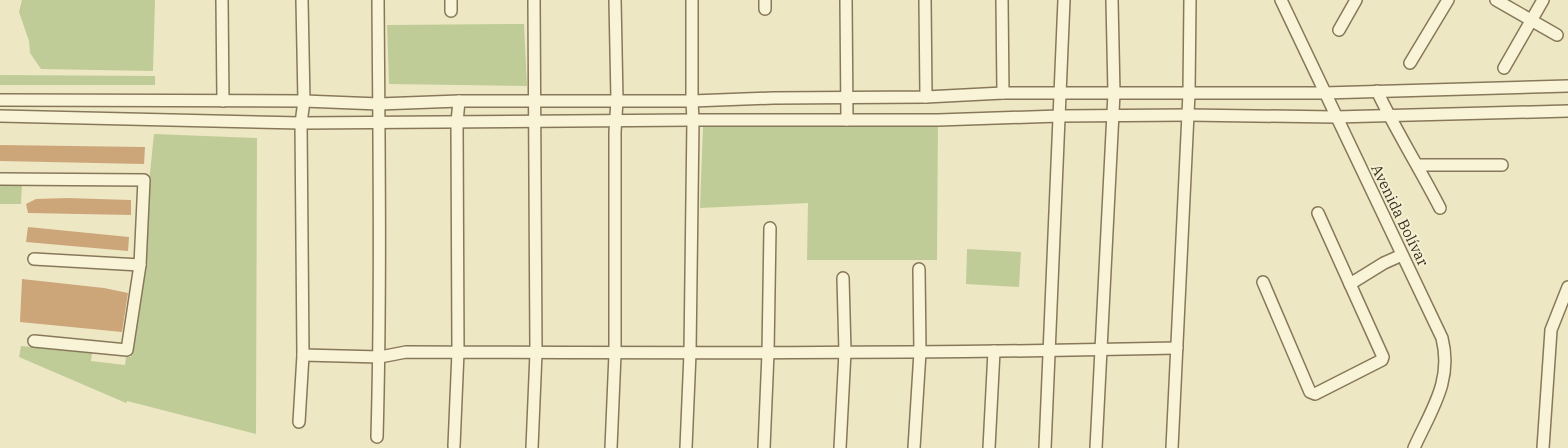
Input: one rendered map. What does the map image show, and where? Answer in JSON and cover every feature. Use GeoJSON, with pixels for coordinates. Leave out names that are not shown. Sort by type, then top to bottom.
{"type":"FeatureCollection","features":[{"type":"Feature","properties":{"kind":"street"},"geometry":{"type":"LineString","coordinates":[[222,0],[223,101]]}},
{"type":"Feature","properties":{"kind":"street"},"geometry":{"type":"LineString","coordinates":[[299,422],[303,355],[301,123],[304,101],[302,0]]}},
{"type":"Feature","properties":{"kind":"street"},"geometry":{"type":"LineString","coordinates":[[378,0],[380,122],[378,437]]}},
{"type":"Feature","properties":{"kind":"street"},"geometry":{"type":"LineString","coordinates":[[532,448],[536,353],[534,0]]}},
{"type":"Feature","properties":{"kind":"street"},"geometry":{"type":"LineString","coordinates":[[611,448],[615,354],[615,120],[617,100],[615,0]]}},
{"type":"Feature","properties":{"kind":"street"},"geometry":{"type":"LineString","coordinates":[[686,448],[690,353],[693,120],[692,0]]}},
{"type":"Feature","properties":{"kind":"street"},"geometry":{"type":"LineString","coordinates":[[846,0],[847,120]]}},
{"type":"Feature","properties":{"kind":"street"},"geometry":{"type":"LineString","coordinates":[[926,0],[926,97]]}},
{"type":"Feature","properties":{"kind":"street"},"geometry":{"type":"LineString","coordinates":[[1002,0],[1003,94]]}},
{"type":"Feature","properties":{"kind":"street"},"geometry":{"type":"LineString","coordinates":[[1045,448],[1064,0]]}},
{"type":"Feature","properties":{"kind":"street"},"geometry":{"type":"LineString","coordinates":[[1096,448],[1114,93],[1112,0]]}},
{"type":"Feature","properties":{"kind":"street"},"geometry":{"type":"LineString","coordinates":[[1172,448],[1189,93],[1190,0]]}},
{"type":"Feature","properties":{"kind":"street","name":"Avenida Bolívar"},"geometry":{"type":"LineString","coordinates":[[1280,0],[1442,338],[1446,354],[1446,371],[1441,389],[1414,448]]}},
{"type":"Feature","properties":{"kind":"street"},"geometry":{"type":"LineString","coordinates":[[1339,30],[1356,0]]}},
{"type":"Feature","properties":{"kind":"street"},"geometry":{"type":"LineString","coordinates":[[1410,63],[1448,0]]}},
{"type":"Feature","properties":{"kind":"street"},"geometry":{"type":"LineString","coordinates":[[1496,0],[1557,35]]}},
{"type":"Feature","properties":{"kind":"street"},"geometry":{"type":"LineString","coordinates":[[1504,68],[1542,0]]}},
{"type":"Feature","properties":{"kind":"street"},"geometry":{"type":"LineString","coordinates":[[0,100],[304,101],[379,104],[617,100],[692,101],[1003,94],[1324,93],[1568,86]]}},
{"type":"Feature","properties":{"kind":"street"},"geometry":{"type":"LineString","coordinates":[[1377,92],[1440,208]]}},
{"type":"Feature","properties":{"kind":"street"},"geometry":{"type":"LineString","coordinates":[[454,446],[458,352],[457,122],[459,102]]}},
{"type":"Feature","properties":{"kind":"street"},"geometry":{"type":"LineString","coordinates":[[0,116],[301,123],[615,120],[938,120],[1059,116],[1188,115],[1335,117],[1568,111]]}},
{"type":"Feature","properties":{"kind":"street"},"geometry":{"type":"LineString","coordinates":[[1418,165],[1502,165]]}},
{"type":"Feature","properties":{"kind":"street"},"geometry":{"type":"LineString","coordinates":[[0,178],[144,180],[140,266],[127,350],[34,340]]}},
{"type":"Feature","properties":{"kind":"street"},"geometry":{"type":"LineString","coordinates":[[1263,282],[1310,392],[1315,394],[1382,360],[1383,357],[1318,213]]}},
{"type":"Feature","properties":{"kind":"street"},"geometry":{"type":"LineString","coordinates":[[764,448],[770,228]]}},
{"type":"Feature","properties":{"kind":"street"},"geometry":{"type":"LineString","coordinates":[[1350,284],[1402,254]]}},
{"type":"Feature","properties":{"kind":"street"},"geometry":{"type":"LineString","coordinates":[[34,260],[140,266]]}},
{"type":"Feature","properties":{"kind":"street"},"geometry":{"type":"LineString","coordinates":[[914,448],[920,352],[919,269]]}},
{"type":"Feature","properties":{"kind":"street"},"geometry":{"type":"LineString","coordinates":[[840,448],[845,352],[843,278]]}},
{"type":"Feature","properties":{"kind":"street"},"geometry":{"type":"LineString","coordinates":[[1543,448],[1550,330],[1568,287]]}},
{"type":"Feature","properties":{"kind":"street"},"geometry":{"type":"LineString","coordinates":[[303,355],[380,357],[406,352],[615,354],[1050,351],[1177,348]]}},
{"type":"Feature","properties":{"kind":"street"},"geometry":{"type":"LineString","coordinates":[[989,448],[994,351]]}},
{"type":"Feature","properties":{"kind":"green space"},"geometry":{"type":"Polygon","coordinates":[[[22,0],[155,0],[153,71],[41,69],[30,53],[29,41],[19,12],[22,0]]]}},
{"type":"Feature","properties":{"kind":"green space"},"geometry":{"type":"Polygon","coordinates":[[[524,24],[527,86],[389,84],[387,25],[524,24]]]}},
{"type":"Feature","properties":{"kind":"green space"},"geometry":{"type":"Polygon","coordinates":[[[0,75],[155,76],[155,85],[0,85],[0,75]]]}},
{"type":"Feature","properties":{"kind":"green space"},"geometry":{"type":"Polygon","coordinates":[[[938,120],[937,260],[807,260],[808,203],[700,208],[703,127],[938,120]]]}},
{"type":"Feature","properties":{"kind":"green space"},"geometry":{"type":"Polygon","coordinates":[[[154,134],[257,138],[256,434],[127,401],[126,403],[19,357],[21,346],[92,353],[91,361],[125,365],[126,357],[131,357],[154,134]]]}},
{"type":"Feature","properties":{"kind":"green space"},"geometry":{"type":"Polygon","coordinates":[[[0,183],[22,183],[21,204],[0,204],[0,183]]]}},
{"type":"Feature","properties":{"kind":"green space"},"geometry":{"type":"Polygon","coordinates":[[[967,249],[1021,252],[1019,287],[966,284],[967,249]]]}},
{"type":"Feature","properties":{"kind":"building"},"geometry":{"type":"Polygon","coordinates":[[[0,145],[145,147],[144,164],[0,161],[0,145]]]}},
{"type":"Feature","properties":{"kind":"building"},"geometry":{"type":"Polygon","coordinates":[[[36,199],[131,200],[131,215],[28,213],[26,204],[36,199]]]}},
{"type":"Feature","properties":{"kind":"building"},"geometry":{"type":"Polygon","coordinates":[[[28,227],[129,237],[128,251],[26,242],[28,227]]]}},
{"type":"Feature","properties":{"kind":"building"},"geometry":{"type":"Polygon","coordinates":[[[22,279],[104,288],[128,293],[122,332],[20,322],[22,279]]]}}]}
